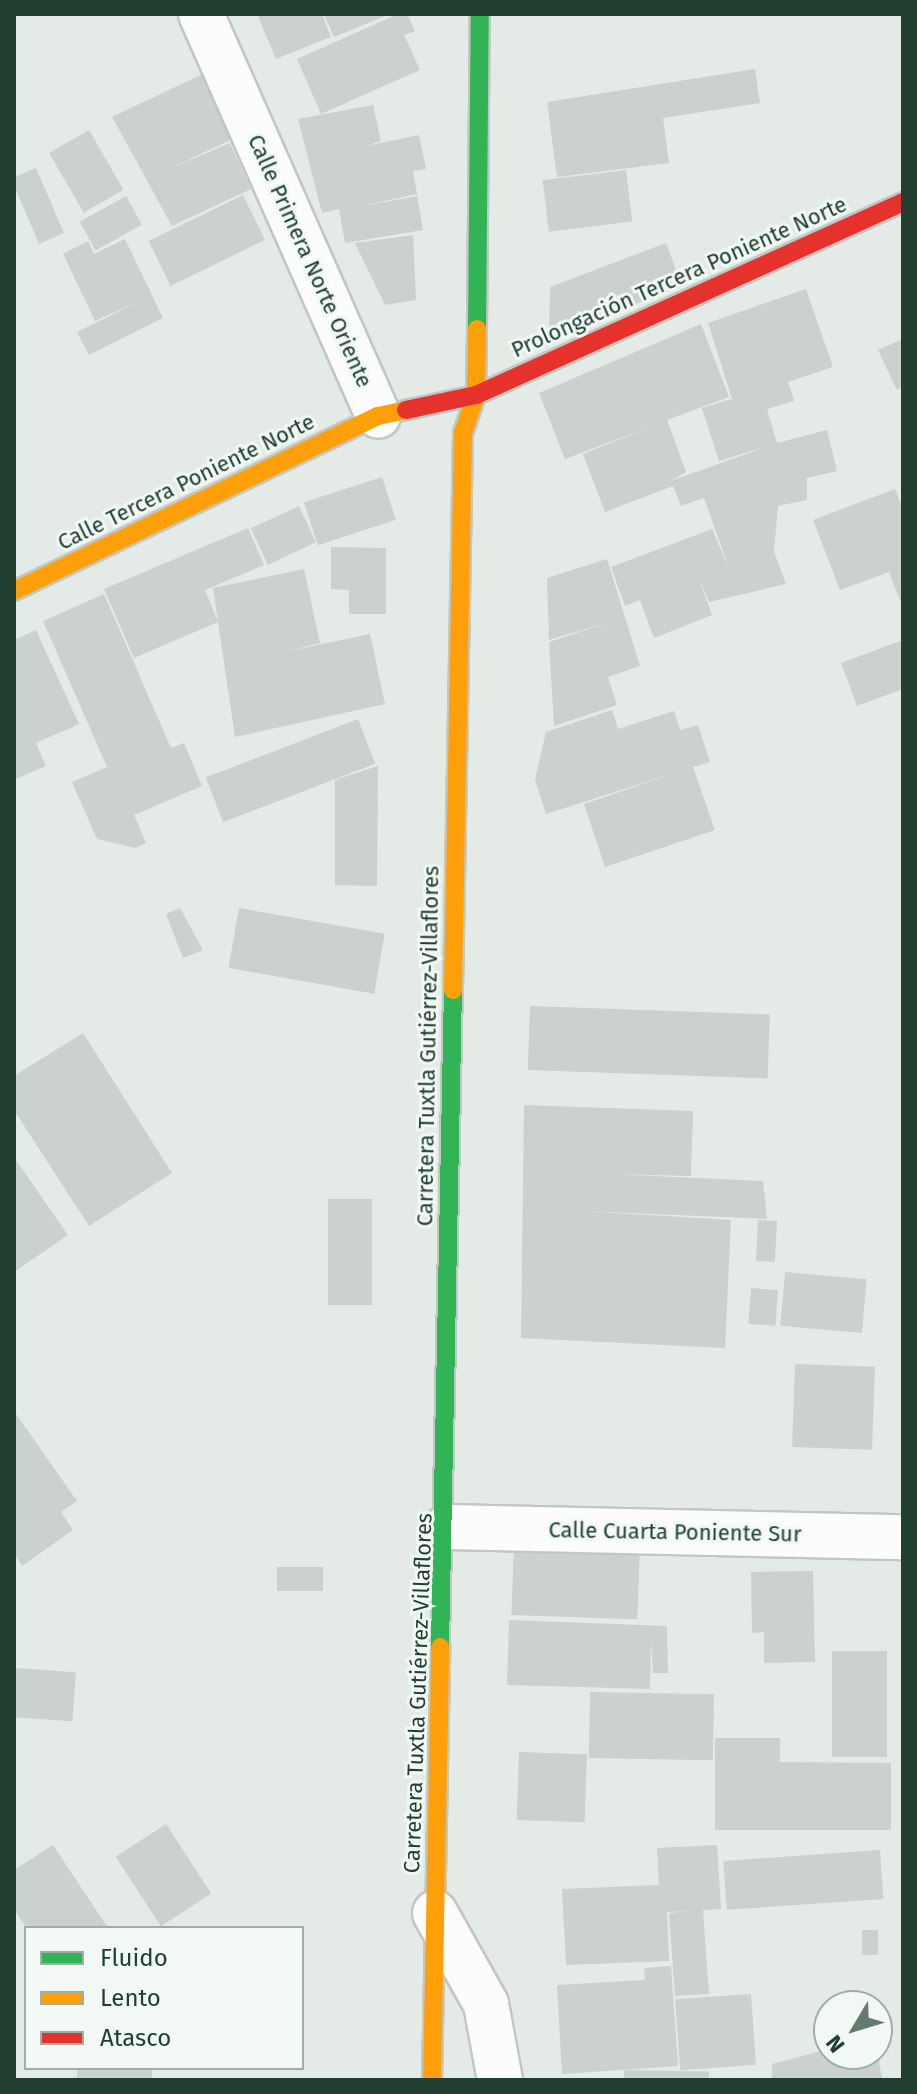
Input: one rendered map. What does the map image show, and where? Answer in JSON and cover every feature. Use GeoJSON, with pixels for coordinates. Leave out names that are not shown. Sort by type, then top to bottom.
{"type":"FeatureCollection","features":[{"type":"Feature","properties":{"kind":"main road","name":"Carretera Tuxtla Gutiérrez-Villaflores"},"geometry":{"type":"LineString","coordinates":[[432,2080],[447,1527],[463,448],[476,395],[480,14]]}},
{"type":"Feature","properties":{"kind":"main road","name":"Prolongación Tercera Poniente Norte"},"geometry":{"type":"LineString","coordinates":[[476,395],[903,202]]}},
{"type":"Feature","properties":{"kind":"main road","name":"Calle Primera Norte Oriente"},"geometry":{"type":"LineString","coordinates":[[378,416],[476,395]]}},
{"type":"Feature","properties":{"kind":"main road","name":"Calle Tercera Poniente Norte"},"geometry":{"type":"LineString","coordinates":[[14,591],[378,416]]}},
{"type":"Feature","properties":{"kind":"street","name":"Calle Primera Norte Oriente"},"geometry":{"type":"LineString","coordinates":[[201,14],[378,416]]}},
{"type":"Feature","properties":{"kind":"street","name":"Calle Cuarta Poniente Sur"},"geometry":{"type":"LineString","coordinates":[[447,1527],[903,1537]]}},
{"type":"Feature","properties":{"kind":"street"},"geometry":{"type":"LineString","coordinates":[[435,1913],[486,2004],[500,2080]]}},
{"type":"Feature","properties":{"kind":"building"},"geometry":{"type":"Polygon","coordinates":[[[257,14],[322,14],[331,37],[276,59],[257,14]]]}},
{"type":"Feature","properties":{"kind":"building"},"geometry":{"type":"Polygon","coordinates":[[[324,14],[390,14],[334,37],[324,14]]]}},
{"type":"Feature","properties":{"kind":"building"},"geometry":{"type":"Polygon","coordinates":[[[398,14],[407,14],[415,31],[404,35],[420,70],[321,114],[297,59],[398,14]]]}},
{"type":"Feature","properties":{"kind":"building"},"geometry":{"type":"Polygon","coordinates":[[[755,69],[760,103],[663,118],[669,163],[557,177],[547,102],[755,69]]]}},
{"type":"Feature","properties":{"kind":"building"},"geometry":{"type":"Polygon","coordinates":[[[207,72],[237,137],[169,169],[230,143],[251,189],[172,226],[112,117],[207,72]]]}},
{"type":"Feature","properties":{"kind":"building"},"geometry":{"type":"Polygon","coordinates":[[[373,105],[381,141],[366,146],[419,135],[426,169],[413,171],[417,194],[353,208],[417,196],[423,230],[345,243],[339,209],[322,213],[298,119],[373,105]]]}},
{"type":"Feature","properties":{"kind":"building"},"geometry":{"type":"Polygon","coordinates":[[[89,130],[124,190],[84,213],[49,153],[89,130]]]}},
{"type":"Feature","properties":{"kind":"building"},"geometry":{"type":"Polygon","coordinates":[[[36,168],[64,233],[39,244],[14,185],[14,177],[36,168]]]}},
{"type":"Feature","properties":{"kind":"building"},"geometry":{"type":"Polygon","coordinates":[[[626,170],[632,222],[549,232],[543,180],[626,170]]]}},
{"type":"Feature","properties":{"kind":"building"},"geometry":{"type":"Polygon","coordinates":[[[243,195],[265,240],[171,286],[149,241],[243,195]]]}},
{"type":"Feature","properties":{"kind":"building"},"geometry":{"type":"Polygon","coordinates":[[[126,196],[142,225],[96,251],[80,222],[126,196]]]}},
{"type":"Feature","properties":{"kind":"building"},"geometry":{"type":"Polygon","coordinates":[[[413,235],[416,300],[385,305],[355,243],[413,235]]]}},
{"type":"Feature","properties":{"kind":"building"},"geometry":{"type":"Polygon","coordinates":[[[125,239],[163,318],[89,355],[77,332],[144,299],[95,321],[63,254],[88,241],[94,254],[125,239]]]}},
{"type":"Feature","properties":{"kind":"building"},"geometry":{"type":"Polygon","coordinates":[[[666,243],[682,286],[549,337],[550,287],[666,243]]]}},
{"type":"Feature","properties":{"kind":"building"},"geometry":{"type":"Polygon","coordinates":[[[806,289],[833,367],[788,382],[794,401],[767,409],[777,443],[827,430],[837,471],[807,478],[807,500],[778,506],[774,552],[786,584],[709,602],[699,579],[712,615],[654,638],[640,600],[625,606],[611,567],[712,529],[729,568],[704,498],[681,506],[673,486],[605,512],[583,454],[658,424],[565,459],[539,393],[701,324],[729,397],[667,420],[686,472],[671,481],[771,445],[719,461],[702,408],[732,399],[708,323],[806,289]]]}},
{"type":"Feature","properties":{"kind":"building"},"geometry":{"type":"Polygon","coordinates":[[[903,339],[903,387],[897,390],[878,350],[903,339]]]}},
{"type":"Feature","properties":{"kind":"building"},"geometry":{"type":"Polygon","coordinates":[[[382,477],[396,520],[318,545],[304,502],[382,477]]]}},
{"type":"Feature","properties":{"kind":"building"},"geometry":{"type":"Polygon","coordinates":[[[895,489],[903,509],[903,608],[889,572],[840,590],[813,520],[895,489]]]}},
{"type":"Feature","properties":{"kind":"building"},"geometry":{"type":"Polygon","coordinates":[[[299,506],[316,542],[268,565],[251,528],[299,506]]]}},
{"type":"Feature","properties":{"kind":"building"},"geometry":{"type":"Polygon","coordinates":[[[248,528],[264,565],[205,590],[218,622],[134,658],[104,589],[248,528]]]}},
{"type":"Feature","properties":{"kind":"building"},"geometry":{"type":"Polygon","coordinates":[[[331,547],[386,548],[386,614],[349,614],[349,590],[331,589],[331,547]]]}},
{"type":"Feature","properties":{"kind":"building"},"geometry":{"type":"Polygon","coordinates":[[[607,559],[640,666],[608,677],[617,705],[554,726],[549,642],[616,620],[549,640],[547,578],[607,559]]]}},
{"type":"Feature","properties":{"kind":"building"},"geometry":{"type":"Polygon","coordinates":[[[304,569],[320,643],[284,652],[370,634],[385,704],[235,737],[213,588],[304,569]]]}},
{"type":"Feature","properties":{"kind":"building"},"geometry":{"type":"Polygon","coordinates":[[[104,594],[171,748],[184,743],[202,786],[134,815],[146,843],[135,848],[97,839],[72,782],[107,767],[43,621],[104,594]]]}},
{"type":"Feature","properties":{"kind":"building"},"geometry":{"type":"Polygon","coordinates":[[[36,630],[79,724],[36,743],[46,766],[15,779],[14,640],[36,630]]]}},
{"type":"Feature","properties":{"kind":"building"},"geometry":{"type":"Polygon","coordinates":[[[903,640],[903,689],[857,706],[841,663],[903,640]]]}},
{"type":"Feature","properties":{"kind":"building"},"geometry":{"type":"Polygon","coordinates":[[[612,710],[618,729],[674,711],[680,730],[698,725],[710,762],[693,767],[715,830],[605,867],[584,804],[681,771],[546,814],[535,780],[546,732],[612,710]]]}},
{"type":"Feature","properties":{"kind":"building"},"geometry":{"type":"Polygon","coordinates":[[[358,719],[375,764],[223,822],[206,777],[358,719]]]}},
{"type":"Feature","properties":{"kind":"building"},"geometry":{"type":"Polygon","coordinates":[[[378,766],[377,886],[335,885],[335,780],[378,766]]]}},
{"type":"Feature","properties":{"kind":"building"},"geometry":{"type":"Polygon","coordinates":[[[180,908],[203,950],[183,958],[166,914],[180,908]]]}},
{"type":"Feature","properties":{"kind":"building"},"geometry":{"type":"Polygon","coordinates":[[[239,908],[385,934],[374,994],[228,968],[239,908]]]}},
{"type":"Feature","properties":{"kind":"building"},"geometry":{"type":"Polygon","coordinates":[[[530,1006],[770,1014],[768,1078],[528,1070],[530,1006]]]}},
{"type":"Feature","properties":{"kind":"building"},"geometry":{"type":"Polygon","coordinates":[[[83,1033],[172,1173],[89,1226],[14,1110],[14,1076],[83,1033]]]}},
{"type":"Feature","properties":{"kind":"building"},"geometry":{"type":"Polygon","coordinates":[[[524,1105],[693,1111],[691,1176],[609,1174],[763,1181],[767,1219],[582,1211],[731,1220],[725,1348],[521,1338],[524,1105]]]}},
{"type":"Feature","properties":{"kind":"building"},"geometry":{"type":"Polygon","coordinates":[[[14,1157],[68,1235],[14,1272],[14,1157]]]}},
{"type":"Feature","properties":{"kind":"building"},"geometry":{"type":"Polygon","coordinates":[[[328,1199],[372,1199],[372,1305],[328,1305],[328,1199]]]}},
{"type":"Feature","properties":{"kind":"building"},"geometry":{"type":"Polygon","coordinates":[[[758,1220],[777,1221],[775,1262],[756,1261],[758,1220]]]}},
{"type":"Feature","properties":{"kind":"building"},"geometry":{"type":"Polygon","coordinates":[[[785,1272],[867,1279],[862,1333],[780,1326],[785,1272]]]}},
{"type":"Feature","properties":{"kind":"building"},"geometry":{"type":"Polygon","coordinates":[[[751,1288],[778,1290],[775,1326],[748,1324],[751,1288]]]}},
{"type":"Feature","properties":{"kind":"building"},"geometry":{"type":"Polygon","coordinates":[[[795,1364],[875,1367],[872,1450],[792,1447],[795,1364]]]}},
{"type":"Feature","properties":{"kind":"building"},"geometry":{"type":"Polygon","coordinates":[[[14,1411],[77,1501],[61,1512],[73,1530],[22,1566],[14,1553],[14,1411]]]}},
{"type":"Feature","properties":{"kind":"building"},"geometry":{"type":"Polygon","coordinates":[[[514,1541],[640,1545],[637,1619],[511,1615],[514,1541]]]}},
{"type":"Feature","properties":{"kind":"building"},"geometry":{"type":"Polygon","coordinates":[[[277,1567],[323,1567],[323,1591],[277,1591],[277,1567]]]}},
{"type":"Feature","properties":{"kind":"building"},"geometry":{"type":"Polygon","coordinates":[[[813,1571],[815,1662],[764,1663],[764,1632],[752,1633],[751,1572],[813,1571]]]}},
{"type":"Feature","properties":{"kind":"building"},"geometry":{"type":"Polygon","coordinates":[[[509,1620],[667,1626],[668,1673],[653,1673],[651,1639],[650,1689],[507,1685],[509,1620]]]}},
{"type":"Feature","properties":{"kind":"building"},"geometry":{"type":"Polygon","coordinates":[[[832,1651],[887,1651],[887,1757],[832,1757],[832,1651]]]}},
{"type":"Feature","properties":{"kind":"building"},"geometry":{"type":"Polygon","coordinates":[[[14,1668],[76,1672],[72,1721],[14,1717],[14,1668]]]}},
{"type":"Feature","properties":{"kind":"building"},"geometry":{"type":"Polygon","coordinates":[[[590,1692],[714,1694],[713,1760],[589,1758],[590,1692]]]}},
{"type":"Feature","properties":{"kind":"building"},"geometry":{"type":"Polygon","coordinates":[[[715,1738],[780,1738],[780,1762],[891,1763],[891,1830],[715,1830],[715,1738]]]}},
{"type":"Feature","properties":{"kind":"building"},"geometry":{"type":"Polygon","coordinates":[[[519,1752],[587,1754],[585,1822],[517,1820],[519,1752]]]}},
{"type":"Feature","properties":{"kind":"building"},"geometry":{"type":"Polygon","coordinates":[[[166,1824],[211,1894],[161,1926],[116,1857],[166,1824]]]}},
{"type":"Feature","properties":{"kind":"building"},"geometry":{"type":"Polygon","coordinates":[[[53,1845],[107,1926],[26,1926],[14,1909],[14,1870],[53,1845]]]}},
{"type":"Feature","properties":{"kind":"building"},"geometry":{"type":"Polygon","coordinates":[[[717,1845],[721,1909],[703,1910],[709,1994],[675,1996],[669,1913],[690,1911],[667,1912],[669,1961],[566,1965],[562,1889],[659,1885],[657,1848],[717,1845]]]}},
{"type":"Feature","properties":{"kind":"building"},"geometry":{"type":"Polygon","coordinates":[[[880,1850],[883,1899],[727,1910],[723,1861],[880,1850]]]}},
{"type":"Feature","properties":{"kind":"building"},"geometry":{"type":"Polygon","coordinates":[[[862,1930],[878,1930],[878,1955],[862,1955],[862,1930]]]}},
{"type":"Feature","properties":{"kind":"building"},"geometry":{"type":"Polygon","coordinates":[[[671,1966],[678,2066],[562,2074],[557,1985],[645,1980],[644,1968],[671,1966]]]}},
{"type":"Feature","properties":{"kind":"building"},"geometry":{"type":"Polygon","coordinates":[[[751,1994],[756,2065],[680,2070],[675,1999],[751,1994]]]}},
{"type":"Feature","properties":{"kind":"building"},"geometry":{"type":"Polygon","coordinates":[[[813,2053],[813,2070],[881,2070],[882,2080],[772,2080],[772,2064],[813,2053]]]}},
{"type":"Feature","properties":{"kind":"building"},"geometry":{"type":"Polygon","coordinates":[[[77,2070],[152,2070],[152,2080],[77,2080],[77,2070]]]}},
{"type":"Feature","properties":{"kind":"building"},"geometry":{"type":"Polygon","coordinates":[[[624,2070],[709,2071],[709,2080],[624,2080],[624,2070]]]}},
{"type":"Feature","properties":{"kind":"traffic: fast"},"geometry":{"type":"LineString","coordinates":[[477,329],[480,14]]}},
{"type":"Feature","properties":{"kind":"traffic: fast"},"geometry":{"type":"LineString","coordinates":[[440,1647],[453,990]]}},
{"type":"Feature","properties":{"kind":"traffic: slow"},"geometry":{"type":"LineString","coordinates":[[453,990],[463,433],[476,395],[477,329]]}},
{"type":"Feature","properties":{"kind":"traffic: slow"},"geometry":{"type":"LineString","coordinates":[[14,591],[378,416],[406,410]]}},
{"type":"Feature","properties":{"kind":"traffic: slow"},"geometry":{"type":"LineString","coordinates":[[432,2080],[440,1647]]}},
{"type":"Feature","properties":{"kind":"traffic: jam"},"geometry":{"type":"LineString","coordinates":[[406,410],[476,395],[903,202]]}}]}
